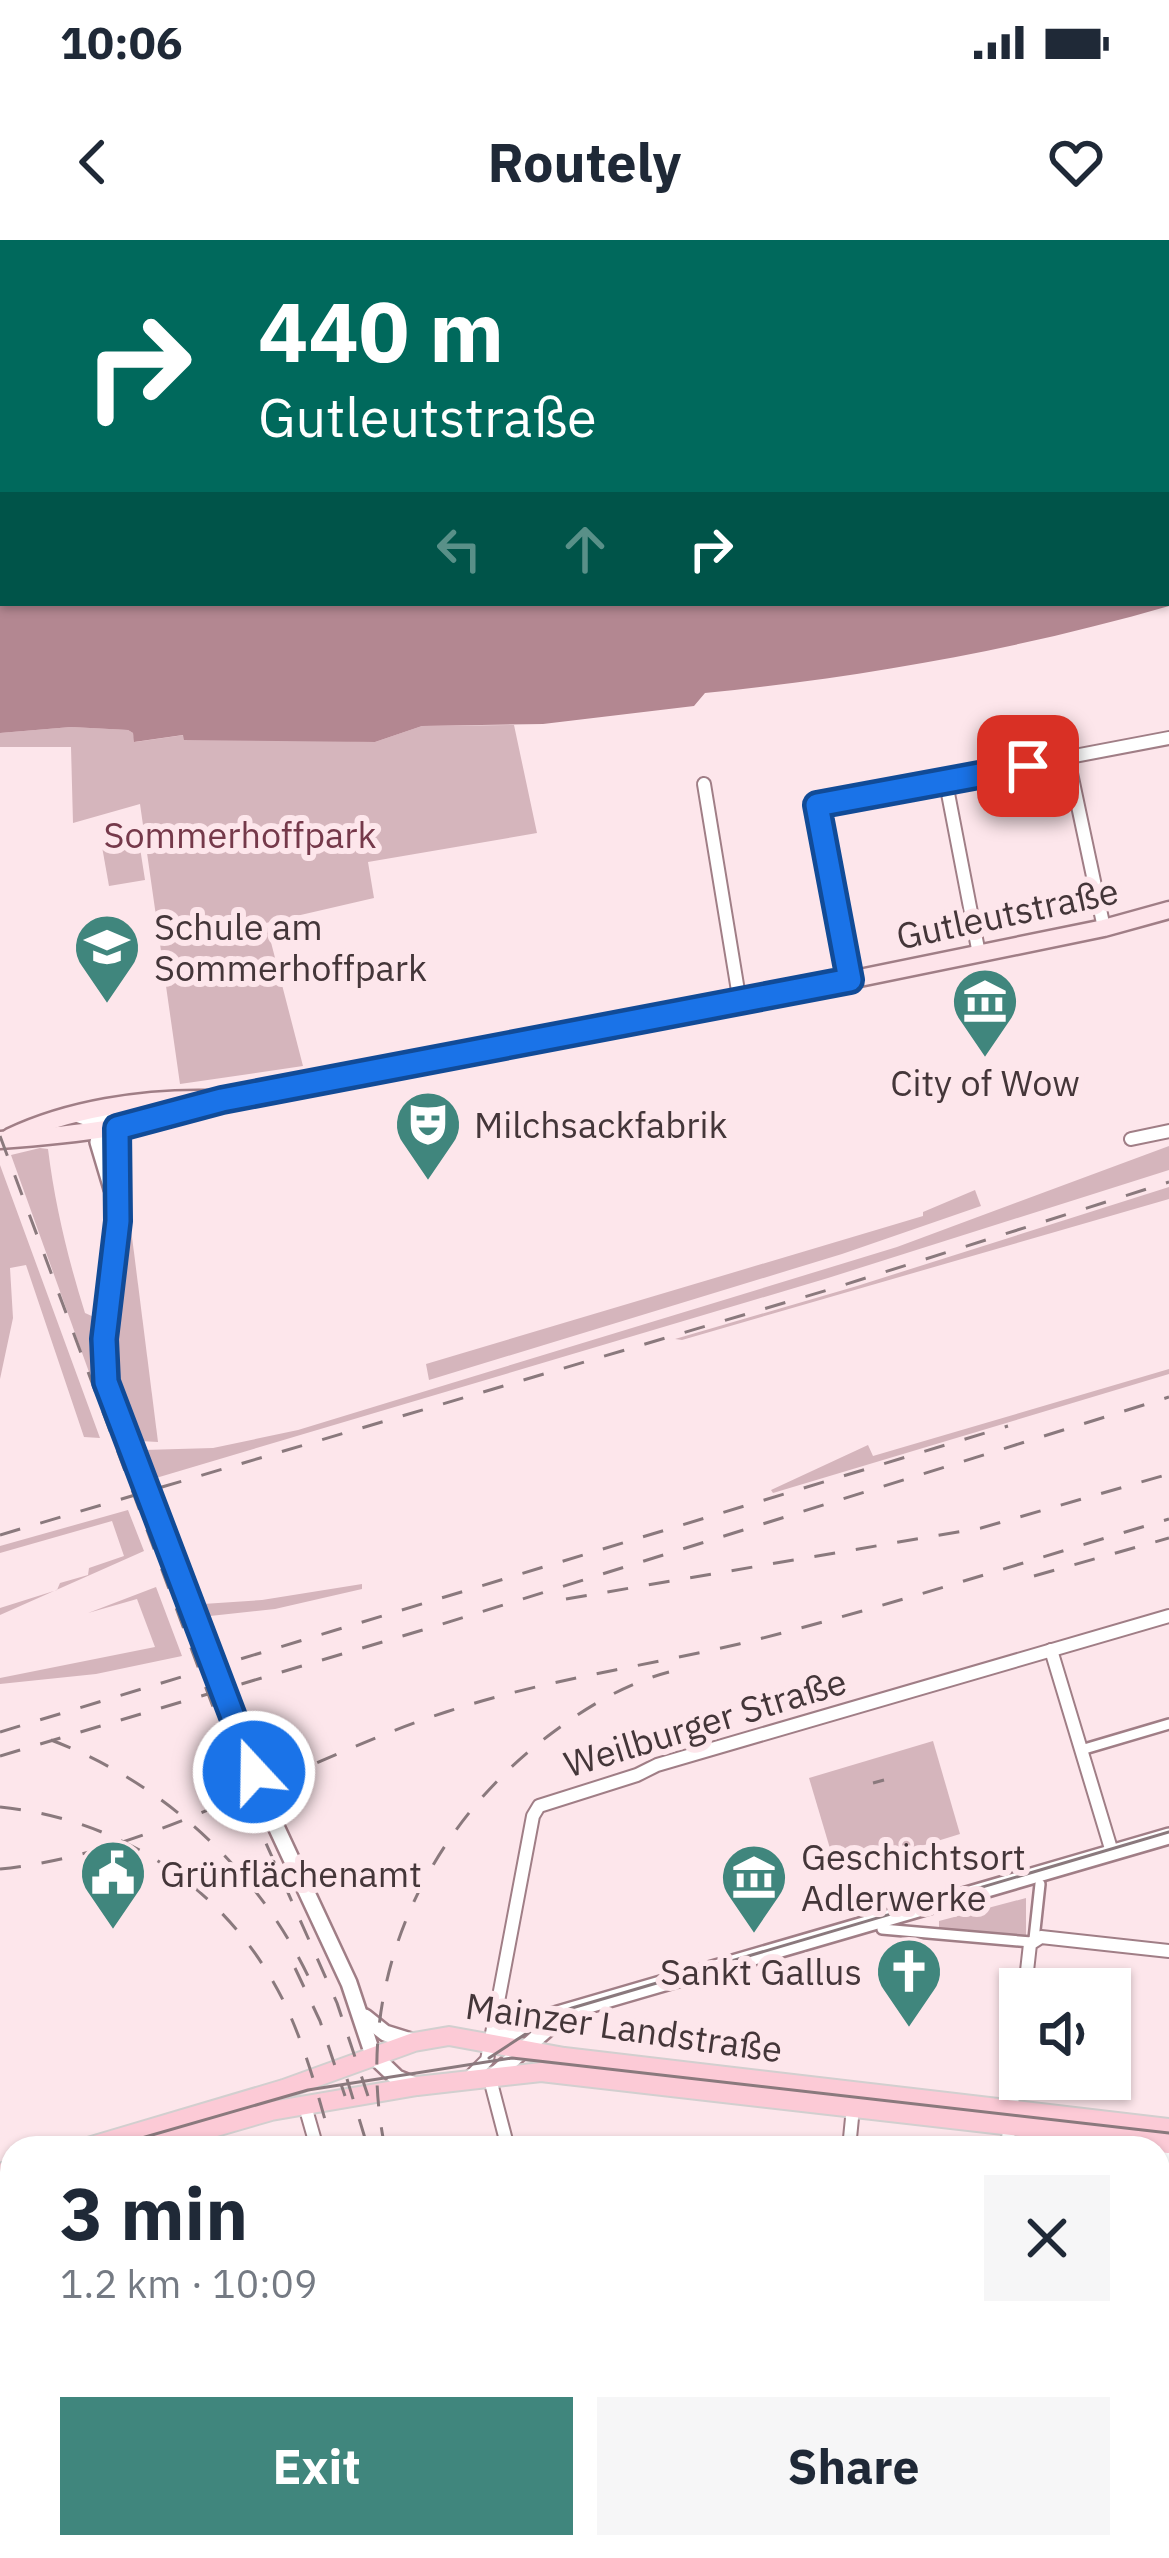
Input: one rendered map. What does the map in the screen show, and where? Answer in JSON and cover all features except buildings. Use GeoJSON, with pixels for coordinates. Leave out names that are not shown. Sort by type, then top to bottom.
{"type":"FeatureCollection","features":[{"type":"Feature","properties":{"kind":"main road","name":"Gutleutstraße"},"geometry":{"type":"LineString","coordinates":[[2,1140],[32,1126],[103,1126],[740,1003],[1104,928],[1169,910]]}},
{"type":"Feature","properties":{"kind":"main road","name":"Gutleutstraße"},"geometry":{"type":"LineString","coordinates":[[103,1126],[157,1112]]}},
{"type":"Feature","properties":{"kind":"main road","name":"Mainzer Landstraße"},"geometry":{"type":"LineString","coordinates":[[125,2136],[284,2089],[414,2042],[449,2036],[1011,2117],[1108,2136]]}},
{"type":"Feature","properties":{"kind":"main road","name":"Mainzer Landstraße"},"geometry":{"type":"LineString","coordinates":[[184,2136],[250,2117],[417,2086],[551,2072],[853,2108],[1169,2128]]}},
{"type":"Feature","properties":{"kind":"street"},"geometry":{"type":"LineString","coordinates":[[850,980],[817,805],[1169,738]]}},
{"type":"Feature","properties":{"kind":"street"},"geometry":{"type":"LineString","coordinates":[[1068,759],[1104,928]]}},
{"type":"Feature","properties":{"kind":"street"},"geometry":{"type":"LineString","coordinates":[[946,782],[980,954]]}},
{"type":"Feature","properties":{"kind":"street"},"geometry":{"type":"LineString","coordinates":[[704,784],[740,1003]]}},
{"type":"Feature","properties":{"kind":"street"},"geometry":{"type":"LineString","coordinates":[[103,1126],[118,1209],[103,1356],[106,1382],[266,1805],[360,2010],[373,2055],[398,2078],[417,2086]]}},
{"type":"Feature","properties":{"kind":"street"},"geometry":{"type":"LineString","coordinates":[[1131,1139],[1169,1131]]}},
{"type":"Feature","properties":{"kind":"street","name":"Weilburger Straße"},"geometry":{"type":"LineString","coordinates":[[465,2081],[484,2068],[538,1806],[657,1765],[1169,1618]]}},
{"type":"Feature","properties":{"kind":"street"},"geometry":{"type":"LineString","coordinates":[[1051,1650],[1112,1852]]}},
{"type":"Feature","properties":{"kind":"street"},"geometry":{"type":"LineString","coordinates":[[1081,1750],[1169,1724]]}},
{"type":"Feature","properties":{"kind":"street"},"geometry":{"type":"LineString","coordinates":[[489,2042],[538,2020],[560,2019],[1169,1836]]}},
{"type":"Feature","properties":{"kind":"street"},"geometry":{"type":"LineString","coordinates":[[1028,1968],[1040,1884]]}},
{"type":"Feature","properties":{"kind":"street"},"geometry":{"type":"LineString","coordinates":[[882,1929],[1169,1952]]}},
{"type":"Feature","properties":{"kind":"street"},"geometry":{"type":"LineString","coordinates":[[360,2010],[385,2033],[414,2042]]}},
{"type":"Feature","properties":{"kind":"street"},"geometry":{"type":"LineString","coordinates":[[505,2136],[490,2079],[560,2019]]}},
{"type":"Feature","properties":{"kind":"street"},"geometry":{"type":"LineString","coordinates":[[560,2019],[555,2044],[564,2056]]}},
{"type":"Feature","properties":{"kind":"street"},"geometry":{"type":"LineString","coordinates":[[1009,2136],[1013,2100]]}},
{"type":"Feature","properties":{"kind":"street"},"geometry":{"type":"LineString","coordinates":[[305,2106],[314,2136]]}},
{"type":"Feature","properties":{"kind":"street"},"geometry":{"type":"LineString","coordinates":[[850,2136],[853,2108]]}},
{"type":"Feature","properties":{"kind":"green space","name":"Sommerhoffpark"},"geometry":{"type":"Polygon","coordinates":[[[514,725],[537,833],[368,862],[374,898],[266,923],[303,1066],[180,1084],[140,804],[73,823],[71,747],[0,747],[0,733],[71,727],[128,730],[135,742],[184,735],[375,742],[422,726],[514,725]]]}},
{"type":"Feature","properties":{"kind":"green space"},"geometry":{"type":"Polygon","coordinates":[[[138,835],[145,880],[109,886],[101,841],[138,835]]]}},
{"type":"Feature","properties":{"kind":"green space"},"geometry":{"type":"Polygon","coordinates":[[[1169,1146],[1169,1170],[828,1278],[156,1478],[144,1450],[213,1448],[298,1430],[897,1247],[1169,1146]]]}},
{"type":"Feature","properties":{"kind":"green space"},"geometry":{"type":"Polygon","coordinates":[[[48,1149],[63,1232],[85,1313],[94,1317],[89,1341],[94,1386],[11,1155],[48,1149]]]}},
{"type":"Feature","properties":{"kind":"green space"},"geometry":{"type":"Polygon","coordinates":[[[0,1165],[100,1438],[84,1437],[26,1265],[10,1268],[13,1318],[0,1379],[0,1165]]]}},
{"type":"Feature","properties":{"kind":"green space"},"geometry":{"type":"Polygon","coordinates":[[[1169,1187],[1169,1199],[675,1339],[857,1286],[1169,1187]]]}},
{"type":"Feature","properties":{"kind":"green space"},"geometry":{"type":"Polygon","coordinates":[[[975,1190],[981,1206],[842,1254],[429,1380],[426,1364],[923,1216],[975,1190]]]}},
{"type":"Feature","properties":{"kind":"green space"},"geometry":{"type":"Polygon","coordinates":[[[131,1229],[158,1442],[140,1441],[115,1366],[131,1229]]]}},
{"type":"Feature","properties":{"kind":"green space"},"geometry":{"type":"Polygon","coordinates":[[[1169,1369],[1169,1374],[771,1490],[868,1445],[873,1456],[1169,1369]]]}},
{"type":"Feature","properties":{"kind":"green space"},"geometry":{"type":"Polygon","coordinates":[[[128,1510],[144,1551],[57,1590],[60,1583],[88,1575],[89,1568],[124,1556],[112,1521],[0,1553],[0,1546],[128,1510]]]}},
{"type":"Feature","properties":{"kind":"green space"},"geometry":{"type":"Polygon","coordinates":[[[362,1584],[362,1589],[275,1609],[210,1616],[203,1604],[262,1600],[362,1584]]]}},
{"type":"Feature","properties":{"kind":"green space"},"geometry":{"type":"Polygon","coordinates":[[[156,1587],[182,1656],[96,1674],[0,1684],[0,1678],[155,1647],[137,1599],[88,1613],[156,1587]]]}},
{"type":"Feature","properties":{"kind":"green space"},"geometry":{"type":"Polygon","coordinates":[[[54,1591],[0,1615],[0,1608],[54,1591]]]}},
{"type":"Feature","properties":{"kind":"green space"},"geometry":{"type":"Polygon","coordinates":[[[933,1741],[960,1834],[837,1872],[809,1778],[933,1741]]]}},
{"type":"Feature","properties":{"kind":"green space"},"geometry":{"type":"Polygon","coordinates":[[[1026,1898],[1026,1935],[939,1931],[939,1921],[1026,1898]]]}},
{"type":"Feature","properties":{"kind":"shaded area"},"geometry":{"type":"Polygon","coordinates":[[[0,606],[1169,606],[939,660],[705,693],[694,706],[543,724],[422,726],[375,742],[184,740],[183,735],[134,742],[128,730],[71,727],[0,733],[0,606]]]}},
{"type":"Feature","properties":{"kind":"tram line"},"geometry":{"type":"LineString","coordinates":[[489,2058],[572,2008],[1169,1832]]}},
{"type":"Feature","properties":{"kind":"tram line"},"geometry":{"type":"LineString","coordinates":[[149,2136],[308,2090],[512,2058],[1169,2133]]}},
{"type":"Feature","properties":{"kind":"railway"},"geometry":{"type":"LineString","coordinates":[[0,1136],[253,1814],[337,2003],[368,2096]]}},
{"type":"Feature","properties":{"kind":"railway"},"geometry":{"type":"LineString","coordinates":[[0,1535],[831,1289],[1169,1182]]}},
{"type":"Feature","properties":{"kind":"railway"},"geometry":{"type":"LineString","coordinates":[[0,1756],[436,1626],[1169,1397]]}},
{"type":"Feature","properties":{"kind":"railway"},"geometry":{"type":"LineString","coordinates":[[0,1732],[1008,1426]]}},
{"type":"Feature","properties":{"kind":"railway"},"geometry":{"type":"LineString","coordinates":[[566,1599],[981,1528],[1169,1474]]}},
{"type":"Feature","properties":{"kind":"railway"},"geometry":{"type":"LineString","coordinates":[[0,1869],[58,1860],[171,1825],[391,1732],[482,1701],[793,1630],[1169,1519]]}},
{"type":"Feature","properties":{"kind":"railway"},"geometry":{"type":"LineString","coordinates":[[1034,1576],[1169,1538]]}},
{"type":"Feature","properties":{"kind":"railway"},"geometry":{"type":"LineString","coordinates":[[383,2136],[377,2089],[379,2030],[389,1973],[406,1919],[432,1867],[464,1819],[503,1775],[548,1736],[606,1698],[669,1672]]}},
{"type":"Feature","properties":{"kind":"railway"},"geometry":{"type":"LineString","coordinates":[[51,1740],[132,1780],[203,1834],[263,1901],[309,1978]]}},
{"type":"Feature","properties":{"kind":"railway"},"geometry":{"type":"LineString","coordinates":[[873,1783],[884,1780]]}},
{"type":"Feature","properties":{"kind":"railway"},"geometry":{"type":"LineString","coordinates":[[0,1807],[45,1814],[129,1844],[167,1867],[233,1925],[283,2000],[329,2136]]}},
{"type":"Feature","properties":{"kind":"railway"},"geometry":{"type":"LineString","coordinates":[[295,1968],[320,2021],[345,2096]]}},
{"type":"Feature","properties":{"kind":"railway"},"geometry":{"type":"LineString","coordinates":[[347,2079],[364,2136]]}},
{"type":"Feature","properties":{"kind":"place","name":"Schule am Sommerhoffpark"},"geometry":{"type":"Point","coordinates":[107,1006]}},
{"type":"Feature","properties":{"kind":"place","name":"City of Wow"},"geometry":{"type":"Point","coordinates":[985,1060]}},
{"type":"Feature","properties":{"kind":"place","name":"Milchsackfabrik"},"geometry":{"type":"Point","coordinates":[428,1183]}},
{"type":"Feature","properties":{"kind":"place","name":"Grünflächenamt"},"geometry":{"type":"Point","coordinates":[113,1932]}},
{"type":"Feature","properties":{"kind":"place","name":"Geschichtsort Adlerwerke"},"geometry":{"type":"Point","coordinates":[754,1936]}},
{"type":"Feature","properties":{"kind":"place","name":"Sankt Gallus"},"geometry":{"type":"Point","coordinates":[909,2030]}},
{"type":"Feature","properties":{"kind":"route"},"geometry":{"type":"LineString","coordinates":[[254,1772],[106,1382],[104,1339],[118,1221],[115,1132],[120,1124],[222,1100],[850,980],[817,805],[1028,766]]}}]}
